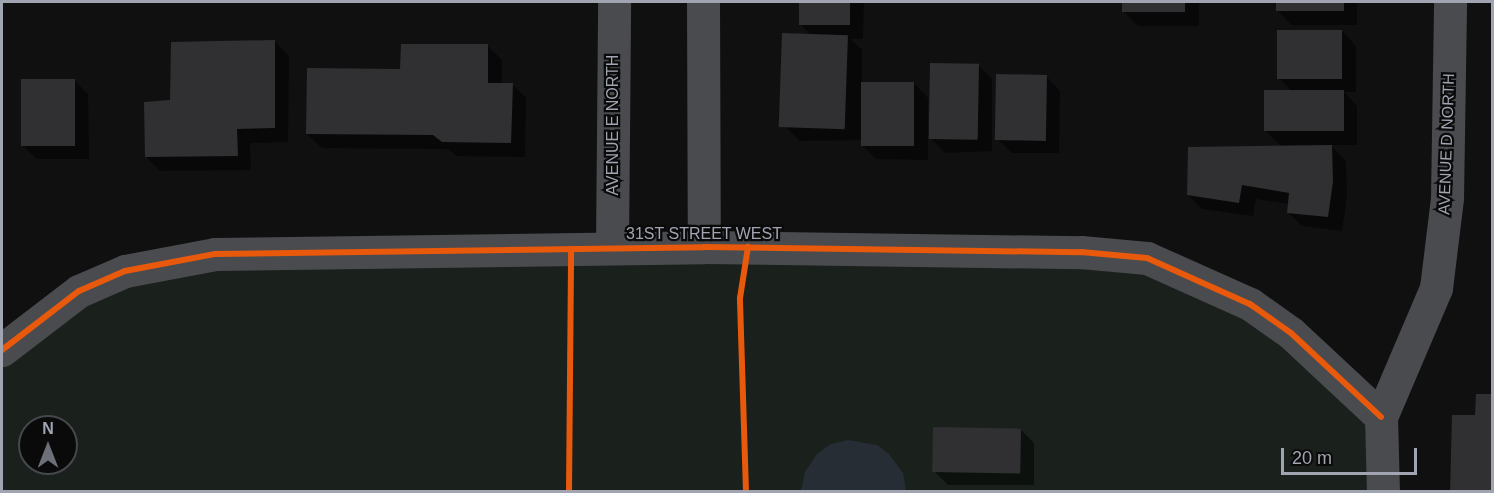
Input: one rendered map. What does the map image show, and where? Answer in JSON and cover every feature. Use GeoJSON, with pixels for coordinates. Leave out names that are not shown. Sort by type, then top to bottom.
{"type":"FeatureCollection","features":[{"type":"Feature","properties":{"kind":"street","name":"AVENUE E NORTH"},"geometry":{"type":"LineString","coordinates":[[612,248],[614,2]]}},
{"type":"Feature","properties":{"kind":"street"},"geometry":{"type":"LineString","coordinates":[[703,2],[704,247]]}},
{"type":"Feature","properties":{"kind":"street","name":"AVENUE D NORTH"},"geometry":{"type":"LineString","coordinates":[[1383,492],[1381,417],[1436,288],[1447,198],[1450,2]]}},
{"type":"Feature","properties":{"kind":"street","name":"31ST STREET WEST"},"geometry":{"type":"LineString","coordinates":[[2,350],[79,291],[126,271],[214,254],[704,247],[1081,252],[1147,258],[1250,304],[1291,333],[1381,417]]}},
{"type":"Feature","properties":{"kind":"shaded area"},"geometry":{"type":"Polygon","coordinates":[[[1081,252],[1202,281],[1381,417],[1383,492],[2,492],[2,350],[125,271],[1081,252]]]}},
{"type":"Feature","properties":{"kind":"shaded area"},"geometry":{"type":"Polygon","coordinates":[[[848,440],[877,445],[889,454],[903,473],[906,491],[801,491],[805,472],[817,454],[831,444],[848,440]]]}},
{"type":"Feature","properties":{"kind":"building"},"geometry":{"type":"Polygon","coordinates":[[[799,2],[850,2],[850,25],[799,25],[799,2]]]}},
{"type":"Feature","properties":{"kind":"building"},"geometry":{"type":"Polygon","coordinates":[[[1122,2],[1185,2],[1185,12],[1122,12],[1122,2]]]}},
{"type":"Feature","properties":{"kind":"building"},"geometry":{"type":"Polygon","coordinates":[[[1276,2],[1344,2],[1344,11],[1276,11],[1276,2]]]}},
{"type":"Feature","properties":{"kind":"building"},"geometry":{"type":"Polygon","coordinates":[[[1277,30],[1342,30],[1342,79],[1277,79],[1277,30]]]}},
{"type":"Feature","properties":{"kind":"building"},"geometry":{"type":"Polygon","coordinates":[[[782,33],[848,35],[845,129],[779,127],[782,33]]]}},
{"type":"Feature","properties":{"kind":"building"},"geometry":{"type":"Polygon","coordinates":[[[275,40],[275,128],[237,129],[238,156],[145,157],[144,102],[170,100],[171,42],[275,40]]]}},
{"type":"Feature","properties":{"kind":"building"},"geometry":{"type":"Polygon","coordinates":[[[401,44],[488,44],[488,83],[513,83],[511,143],[442,142],[433,135],[306,134],[307,68],[400,69],[401,44]]]}},
{"type":"Feature","properties":{"kind":"building"},"geometry":{"type":"Polygon","coordinates":[[[930,63],[979,64],[978,140],[929,139],[930,63]]]}},
{"type":"Feature","properties":{"kind":"building"},"geometry":{"type":"Polygon","coordinates":[[[996,74],[1047,75],[1046,141],[995,140],[996,74]]]}},
{"type":"Feature","properties":{"kind":"building"},"geometry":{"type":"Polygon","coordinates":[[[21,79],[75,79],[75,146],[21,146],[21,79]]]}},
{"type":"Feature","properties":{"kind":"building"},"geometry":{"type":"Polygon","coordinates":[[[861,82],[914,82],[914,146],[861,146],[861,82]]]}},
{"type":"Feature","properties":{"kind":"building"},"geometry":{"type":"Polygon","coordinates":[[[1264,90],[1344,90],[1344,131],[1264,131],[1264,90]]]}},
{"type":"Feature","properties":{"kind":"building"},"geometry":{"type":"Polygon","coordinates":[[[1332,145],[1333,182],[1328,217],[1287,213],[1289,193],[1242,185],[1239,203],[1187,195],[1188,147],[1332,145]]]}},
{"type":"Feature","properties":{"kind":"building"},"geometry":{"type":"Polygon","coordinates":[[[1476,394],[1492,394],[1492,492],[1450,492],[1452,415],[1475,415],[1476,394]]]}},
{"type":"Feature","properties":{"kind":"building"},"geometry":{"type":"Polygon","coordinates":[[[933,427],[1021,429],[1020,474],[932,472],[933,427]]]}},
{"type":"Feature","properties":{"kind":"cycle path"},"geometry":{"type":"LineString","coordinates":[[2,350],[79,291],[125,271],[215,254],[704,247],[1081,252],[1147,258],[1250,304],[1291,333],[1381,417]]}},
{"type":"Feature","properties":{"kind":"cycle path"},"geometry":{"type":"LineString","coordinates":[[746,492],[740,298],[748,247]]}},
{"type":"Feature","properties":{"kind":"cycle path"},"geometry":{"type":"LineString","coordinates":[[569,492],[571,249]]}}]}
